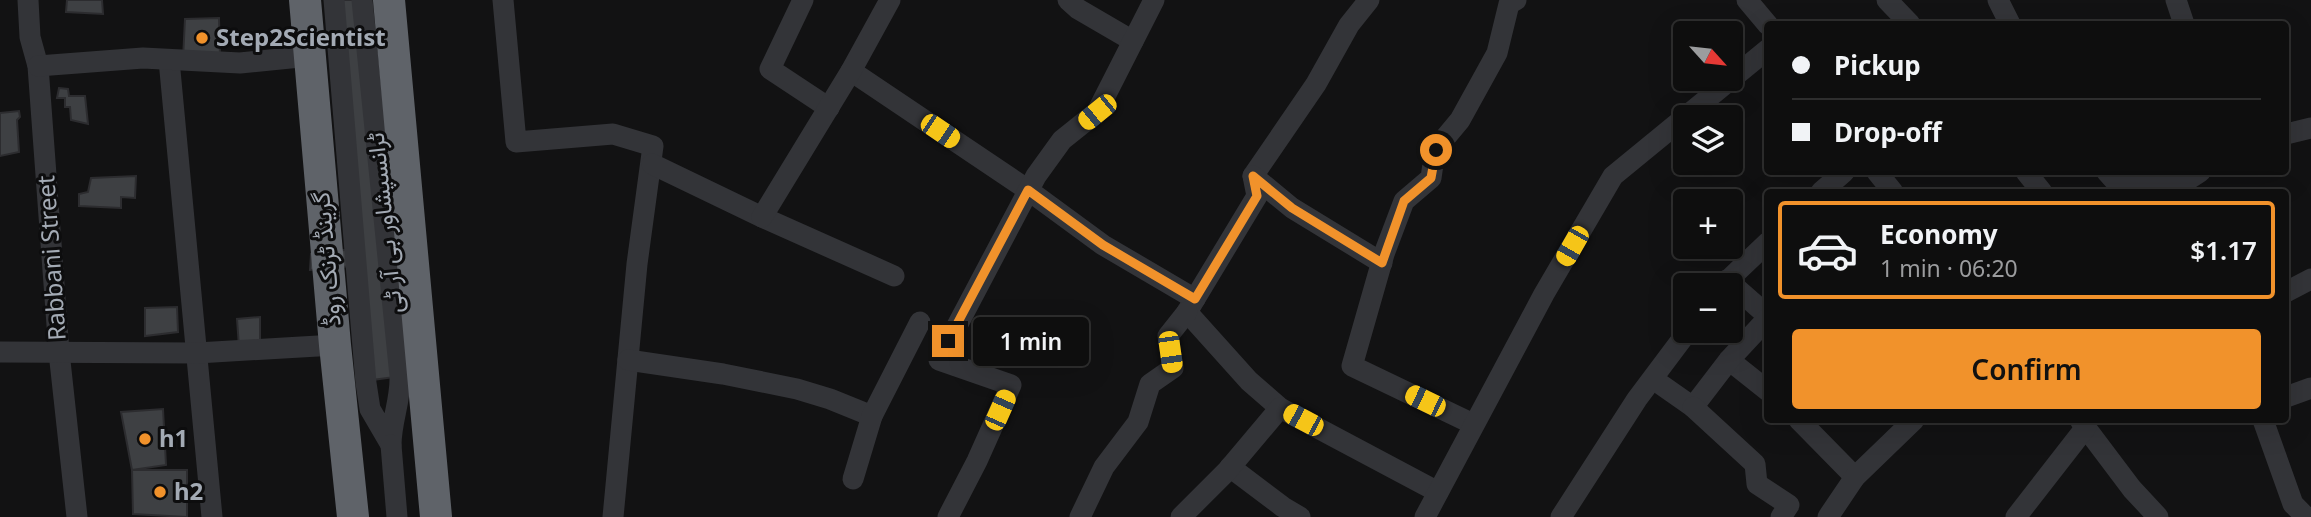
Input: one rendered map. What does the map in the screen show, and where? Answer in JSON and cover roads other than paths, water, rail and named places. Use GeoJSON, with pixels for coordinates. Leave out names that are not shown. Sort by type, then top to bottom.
{"type":"FeatureCollection","features":[{"type":"Feature","properties":{"kind":"highway","name":"گرینڈ ٹرنک روڈ"},"geometry":{"type":"LineString","coordinates":[[304,0],[353,517]]}},
{"type":"Feature","properties":{"kind":"highway"},"geometry":{"type":"LineString","coordinates":[[389,0],[436,517]]}},
{"type":"Feature","properties":{"kind":"street","name":"Rabbani Street"},"geometry":{"type":"LineString","coordinates":[[29,0],[30,37],[38,66],[59,352],[77,517]]}},
{"type":"Feature","properties":{"kind":"street","name":"ٹرانسپشاور بی آر ٹی"},"geometry":{"type":"LineString","coordinates":[[334,0],[366,383],[370,408],[391,445]]}},
{"type":"Feature","properties":{"kind":"street","name":"ٹرانسپشاور بی آر ٹی"},"geometry":{"type":"LineString","coordinates":[[362,0],[400,376],[401,393],[391,432],[397,517]]}},
{"type":"Feature","properties":{"kind":"street"},"geometry":{"type":"LineString","coordinates":[[503,0],[516,142],[613,134],[653,146],[637,264],[613,517]]}},
{"type":"Feature","properties":{"kind":"street"},"geometry":{"type":"LineString","coordinates":[[803,0],[770,69],[829,108]]}},
{"type":"Feature","properties":{"kind":"street"},"geometry":{"type":"LineString","coordinates":[[762,217],[851,71],[890,0]]}},
{"type":"Feature","properties":{"kind":"street"},"geometry":{"type":"LineString","coordinates":[[1068,0],[1078,9],[1133,41]]}},
{"type":"Feature","properties":{"kind":"street"},"geometry":{"type":"LineString","coordinates":[[948,517],[1011,385],[939,360],[1035,176],[1062,140],[1097,112],[1154,0]]}},
{"type":"Feature","properties":{"kind":"street"},"geometry":{"type":"LineString","coordinates":[[1080,517],[1104,467],[1138,422],[1150,384],[1173,368],[1168,335],[1191,305],[1257,196],[1253,176],[1316,84],[1349,25],[1369,0]]}},
{"type":"Feature","properties":{"kind":"street"},"geometry":{"type":"LineString","coordinates":[[1473,424],[1352,366],[1382,263],[1404,201],[1431,178],[1436,150],[1460,120],[1497,53],[1509,4],[1516,0]]}},
{"type":"Feature","properties":{"kind":"street"},"geometry":{"type":"LineString","coordinates":[[1747,0],[1765,21]]}},
{"type":"Feature","properties":{"kind":"street"},"geometry":{"type":"LineString","coordinates":[[1887,0],[1907,21]]}},
{"type":"Feature","properties":{"kind":"street"},"geometry":{"type":"LineString","coordinates":[[1998,0],[2008,21]]}},
{"type":"Feature","properties":{"kind":"street"},"geometry":{"type":"LineString","coordinates":[[2176,0],[2183,21]]}},
{"type":"Feature","properties":{"kind":"street"},"geometry":{"type":"LineString","coordinates":[[1425,517],[1544,294],[1613,176],[1764,52]]}},
{"type":"Feature","properties":{"kind":"street"},"geometry":{"type":"LineString","coordinates":[[38,66],[143,58],[240,63],[310,56]]}},
{"type":"Feature","properties":{"kind":"street"},"geometry":{"type":"LineString","coordinates":[[169,60],[212,517]]}},
{"type":"Feature","properties":{"kind":"street"},"geometry":{"type":"LineString","coordinates":[[851,71],[1028,190],[1191,305],[1249,381],[1280,408],[1438,492]]}},
{"type":"Feature","properties":{"kind":"street"},"geometry":{"type":"LineString","coordinates":[[2289,133],[2311,128]]}},
{"type":"Feature","properties":{"kind":"street"},"geometry":{"type":"LineString","coordinates":[[652,163],[762,217],[894,276]]}},
{"type":"Feature","properties":{"kind":"street"},"geometry":{"type":"LineString","coordinates":[[1824,189],[1841,175]]}},
{"type":"Feature","properties":{"kind":"street"},"geometry":{"type":"LineString","coordinates":[[2028,175],[2040,189]]}},
{"type":"Feature","properties":{"kind":"street"},"geometry":{"type":"LineString","coordinates":[[2110,175],[2115,181],[2183,183],[2195,175]]}},
{"type":"Feature","properties":{"kind":"street"},"geometry":{"type":"LineString","coordinates":[[1253,176],[1292,208],[1382,263]]}},
{"type":"Feature","properties":{"kind":"street"},"geometry":{"type":"LineString","coordinates":[[1735,273],[1764,246]]}},
{"type":"Feature","properties":{"kind":"street"},"geometry":{"type":"LineString","coordinates":[[2289,290],[2311,279]]}},
{"type":"Feature","properties":{"kind":"street"},"geometry":{"type":"LineString","coordinates":[[1743,297],[1764,314]]}},
{"type":"Feature","properties":{"kind":"street"},"geometry":{"type":"LineString","coordinates":[[1693,407],[1729,360],[1764,321]]}},
{"type":"Feature","properties":{"kind":"street"},"geometry":{"type":"LineString","coordinates":[[853,479],[872,416],[920,322]]}},
{"type":"Feature","properties":{"kind":"street"},"geometry":{"type":"LineString","coordinates":[[1562,517],[1653,379],[1680,343]]}},
{"type":"Feature","properties":{"kind":"street"},"geometry":{"type":"LineString","coordinates":[[0,352],[197,353],[335,345]]}},
{"type":"Feature","properties":{"kind":"street"},"geometry":{"type":"LineString","coordinates":[[628,360],[723,374],[797,389],[831,399],[872,416]]}},
{"type":"Feature","properties":{"kind":"street"},"geometry":{"type":"LineString","coordinates":[[1729,360],[1764,388]]}},
{"type":"Feature","properties":{"kind":"street"},"geometry":{"type":"LineString","coordinates":[[1653,379],[1693,407],[1755,464],[1757,484],[1789,505],[1781,517]]}},
{"type":"Feature","properties":{"kind":"street"},"geometry":{"type":"LineString","coordinates":[[2289,396],[2311,388]]}},
{"type":"Feature","properties":{"kind":"street"},"geometry":{"type":"LineString","coordinates":[[1181,517],[1230,467],[1280,408]]}},
{"type":"Feature","properties":{"kind":"street"},"geometry":{"type":"LineString","coordinates":[[1802,423],[1855,477]]}},
{"type":"Feature","properties":{"kind":"street"},"geometry":{"type":"LineString","coordinates":[[1828,517],[1855,477],[1911,423]]}},
{"type":"Feature","properties":{"kind":"street"},"geometry":{"type":"LineString","coordinates":[[2264,423],[2293,504],[2306,517]]}},
{"type":"Feature","properties":{"kind":"street"},"geometry":{"type":"LineString","coordinates":[[2015,517],[2083,424],[2132,489],[2158,517]]}},
{"type":"Feature","properties":{"kind":"street"},"geometry":{"type":"LineString","coordinates":[[1230,467],[1300,517]]}},
{"type":"Feature","properties":{"kind":"place","name":"Step2Scientist"},"geometry":{"type":"Point","coordinates":[202,38]}},
{"type":"Feature","properties":{"kind":"place","name":"h1"},"geometry":{"type":"Point","coordinates":[145,439]}},
{"type":"Feature","properties":{"kind":"place","name":"h2"},"geometry":{"type":"Point","coordinates":[160,492]}}]}
